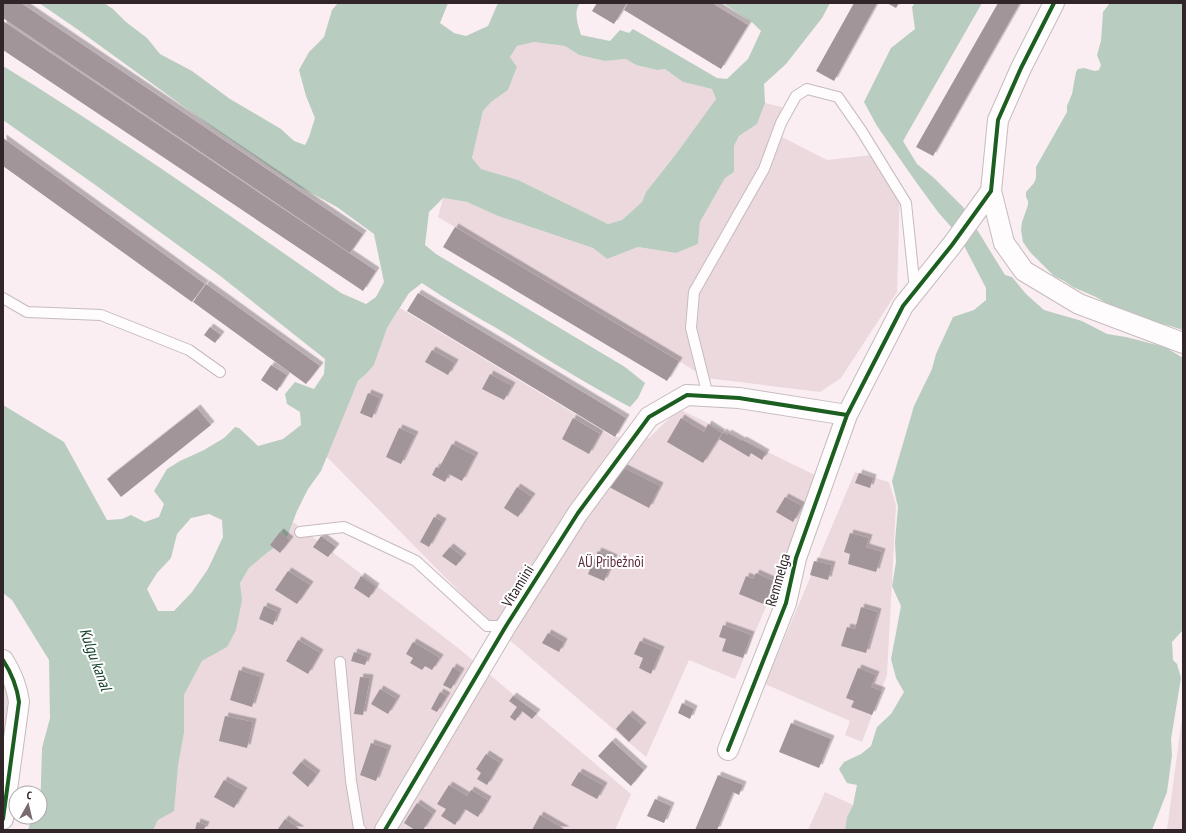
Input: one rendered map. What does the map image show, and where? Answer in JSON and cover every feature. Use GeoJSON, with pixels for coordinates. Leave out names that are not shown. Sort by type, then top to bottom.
{"type":"FeatureCollection","features":[{"type":"Feature","properties":{"kind":"street"},"geometry":{"type":"LineString","coordinates":[[1054,3],[1021,68],[998,120],[991,191],[1004,243],[1024,271],[1079,304],[1183,343]]}},
{"type":"Feature","properties":{"kind":"street","name":"Remmelga"},"geometry":{"type":"LineString","coordinates":[[728,750],[786,603],[796,558],[847,415],[903,306],[952,245],[991,191]]}},
{"type":"Feature","properties":{"kind":"street","name":"Vitamiini"},"geometry":{"type":"LineString","coordinates":[[385,830],[506,626],[578,513],[649,417],[687,395],[739,398],[847,415]]}},
{"type":"Feature","properties":{"kind":"street"},"geometry":{"type":"LineString","coordinates":[[3,660],[12,675],[17,689],[19,702],[3,819]]}},
{"type":"Feature","properties":{"kind":"lane"},"geometry":{"type":"LineString","coordinates":[[708,396],[691,328],[694,292],[764,169],[781,123],[796,96],[807,89],[838,97],[861,130],[906,203],[915,291]]}},
{"type":"Feature","properties":{"kind":"lane"},"geometry":{"type":"LineString","coordinates":[[3,298],[27,312],[101,315],[189,350],[220,372]]}},
{"type":"Feature","properties":{"kind":"lane"},"geometry":{"type":"LineString","coordinates":[[300,532],[344,527],[416,561],[487,626],[506,626]]}},
{"type":"Feature","properties":{"kind":"lane"},"geometry":{"type":"LineString","coordinates":[[340,662],[351,781],[359,829],[361,830]]}},
{"type":"Feature","properties":{"kind":"green space"},"geometry":{"type":"Polygon","coordinates":[[[534,42],[565,46],[579,55],[605,61],[626,59],[636,65],[657,70],[665,69],[683,82],[712,89],[716,99],[646,192],[642,202],[622,220],[608,224],[518,180],[481,169],[472,158],[483,111],[491,102],[508,90],[517,67],[510,57],[517,46],[534,42]]]}},
{"type":"Feature","properties":{"kind":"green space"},"geometry":{"type":"Polygon","coordinates":[[[765,103],[782,107],[774,133],[827,160],[872,155],[900,189],[897,292],[841,378],[820,392],[706,378],[438,217],[443,198],[467,202],[498,216],[593,248],[607,259],[638,247],[676,253],[698,244],[700,222],[725,178],[734,172],[734,146],[739,136],[757,124],[765,103]]]}},
{"type":"Feature","properties":{"kind":"green space","name":"AÜ Pribežnõi"},"geometry":{"type":"Polygon","coordinates":[[[400,308],[613,437],[649,438],[679,409],[821,478],[735,679],[689,660],[646,757],[492,625],[326,456],[358,381],[374,365],[387,328],[400,308]]]}},
{"type":"Feature","properties":{"kind":"green space"},"geometry":{"type":"Polygon","coordinates":[[[855,472],[889,482],[896,505],[887,675],[862,742],[845,735],[850,721],[765,684],[855,472]]]}},
{"type":"Feature","properties":{"kind":"green space"},"geometry":{"type":"Polygon","coordinates":[[[293,522],[457,647],[631,794],[615,830],[153,830],[175,786],[184,733],[184,695],[202,661],[227,647],[241,601],[240,583],[249,568],[268,552],[286,540],[293,522]]]}},
{"type":"Feature","properties":{"kind":"green space"},"geometry":{"type":"Polygon","coordinates":[[[3,679],[9,696],[10,712],[3,761],[3,679]]]}},
{"type":"Feature","properties":{"kind":"green space"},"geometry":{"type":"Polygon","coordinates":[[[1183,710],[1183,830],[1167,830],[1183,710]]]}},
{"type":"Feature","properties":{"kind":"green space"},"geometry":{"type":"Polygon","coordinates":[[[825,792],[853,805],[847,817],[845,830],[808,830],[825,792]]]}},
{"type":"Feature","properties":{"kind":"water","name":"Kulgu kanal"},"geometry":{"type":"Polygon","coordinates":[[[39,3],[104,3],[147,38],[160,54],[192,71],[230,99],[281,129],[294,141],[305,145],[315,118],[306,96],[299,70],[309,52],[324,37],[332,10],[338,3],[448,3],[440,23],[454,33],[466,36],[488,26],[498,3],[580,3],[576,14],[581,35],[610,41],[620,30],[629,33],[633,29],[717,78],[727,79],[748,59],[761,31],[752,22],[723,3],[830,3],[822,18],[786,64],[764,84],[765,103],[757,124],[739,136],[734,146],[734,172],[725,178],[700,222],[698,244],[676,253],[638,247],[607,259],[593,248],[498,216],[467,202],[443,198],[429,212],[425,245],[436,254],[625,367],[645,383],[638,398],[630,407],[566,371],[422,283],[409,293],[387,328],[374,365],[358,381],[321,471],[308,489],[297,511],[286,540],[268,552],[249,568],[240,583],[242,600],[236,630],[227,647],[202,661],[184,695],[184,733],[178,766],[174,811],[158,820],[153,830],[28,830],[30,825],[48,825],[48,785],[41,785],[42,748],[50,718],[49,660],[12,600],[3,593],[3,405],[64,442],[107,520],[122,519],[131,515],[145,522],[159,517],[164,504],[154,491],[167,469],[224,438],[235,427],[239,428],[258,446],[283,439],[301,425],[300,412],[287,404],[285,394],[295,382],[314,389],[324,374],[325,359],[219,275],[3,120],[3,66],[132,149],[341,293],[366,304],[376,297],[384,282],[374,234],[337,207],[300,187],[212,127],[39,3]],[[534,42],[517,46],[510,57],[517,67],[508,90],[491,102],[483,111],[472,158],[481,169],[518,180],[608,224],[622,220],[642,202],[646,192],[716,99],[712,89],[683,82],[665,69],[657,70],[636,65],[626,59],[605,61],[579,55],[565,46],[534,42]],[[209,514],[191,518],[177,534],[171,558],[157,573],[147,589],[158,611],[174,611],[192,592],[208,569],[223,537],[222,520],[209,514]]]}},
{"type":"Feature","properties":{"kind":"water"},"geometry":{"type":"Polygon","coordinates":[[[915,3],[982,3],[903,141],[917,164],[934,178],[963,207],[1005,275],[1012,277],[1026,294],[1044,310],[1082,321],[1107,334],[1126,337],[1165,347],[1183,358],[1183,629],[1172,642],[1173,660],[1177,664],[1181,678],[1171,739],[1172,755],[1167,792],[1152,830],[845,830],[847,817],[853,805],[857,785],[847,783],[839,769],[844,762],[861,754],[871,746],[877,727],[891,714],[904,692],[896,678],[891,659],[901,606],[892,586],[896,562],[895,542],[898,507],[892,481],[914,406],[932,369],[936,354],[953,317],[974,310],[986,300],[986,288],[959,236],[938,212],[916,182],[877,126],[864,102],[891,48],[915,29],[912,7],[915,3]]]}},
{"type":"Feature","properties":{"kind":"water"},"geometry":{"type":"Polygon","coordinates":[[[1110,3],[1183,3],[1183,330],[1151,322],[1113,307],[1096,297],[1073,287],[1054,276],[1030,252],[1023,242],[1021,230],[1022,222],[1028,205],[1026,192],[1034,183],[1036,178],[1036,167],[1067,112],[1067,106],[1072,94],[1076,72],[1078,69],[1084,68],[1095,71],[1099,70],[1101,65],[1097,55],[1101,41],[1103,12],[1110,3]]]}},
{"type":"Feature","properties":{"kind":"building"},"geometry":{"type":"Polygon","coordinates":[[[3,3],[21,3],[363,234],[350,253],[3,18],[3,3]]]}},
{"type":"Feature","properties":{"kind":"building"},"geometry":{"type":"Polygon","coordinates":[[[597,3],[627,3],[614,24],[592,11],[597,3]]]}},
{"type":"Feature","properties":{"kind":"building"},"geometry":{"type":"Polygon","coordinates":[[[628,3],[712,3],[748,25],[721,69],[624,10],[628,3]]]}},
{"type":"Feature","properties":{"kind":"building"},"geometry":{"type":"Polygon","coordinates":[[[854,3],[877,3],[834,81],[816,71],[854,3]]]}},
{"type":"Feature","properties":{"kind":"building"},"geometry":{"type":"Polygon","coordinates":[[[887,3],[899,3],[896,8],[887,3]]]}},
{"type":"Feature","properties":{"kind":"building"},"geometry":{"type":"Polygon","coordinates":[[[998,3],[1020,3],[933,156],[916,147],[998,3]]]}},
{"type":"Feature","properties":{"kind":"building"},"geometry":{"type":"Polygon","coordinates":[[[3,21],[376,271],[363,291],[3,50],[3,21]]]}},
{"type":"Feature","properties":{"kind":"building"},"geometry":{"type":"Polygon","coordinates":[[[3,138],[205,284],[192,302],[3,166],[3,138]]]}},
{"type":"Feature","properties":{"kind":"building"},"geometry":{"type":"Polygon","coordinates":[[[455,227],[679,361],[667,381],[443,247],[455,227]]]}},
{"type":"Feature","properties":{"kind":"building"},"geometry":{"type":"Polygon","coordinates":[[[206,284],[320,366],[306,384],[193,302],[206,284]]]}},
{"type":"Feature","properties":{"kind":"building"},"geometry":{"type":"Polygon","coordinates":[[[418,293],[626,418],[615,437],[407,311],[418,293]]]}},
{"type":"Feature","properties":{"kind":"building"},"geometry":{"type":"Polygon","coordinates":[[[210,327],[221,335],[215,343],[204,335],[210,327]]]}},
{"type":"Feature","properties":{"kind":"building"},"geometry":{"type":"Polygon","coordinates":[[[432,350],[455,363],[448,375],[425,362],[432,350]]]}},
{"type":"Feature","properties":{"kind":"building"},"geometry":{"type":"Polygon","coordinates":[[[271,365],[287,375],[277,391],[261,380],[271,365]]]}},
{"type":"Feature","properties":{"kind":"building"},"geometry":{"type":"Polygon","coordinates":[[[490,374],[512,386],[504,400],[482,389],[490,374]]]}},
{"type":"Feature","properties":{"kind":"building"},"geometry":{"type":"Polygon","coordinates":[[[368,393],[380,398],[372,418],[360,413],[368,393]]]}},
{"type":"Feature","properties":{"kind":"building"},"geometry":{"type":"Polygon","coordinates":[[[197,408],[211,425],[121,497],[107,479],[197,408]]]}},
{"type":"Feature","properties":{"kind":"building"},"geometry":{"type":"Polygon","coordinates":[[[573,418],[600,434],[589,454],[562,439],[573,418]]]}},
{"type":"Feature","properties":{"kind":"building"},"geometry":{"type":"Polygon","coordinates":[[[681,418],[704,432],[708,424],[722,433],[703,463],[667,442],[681,418]]]}},
{"type":"Feature","properties":{"kind":"building"},"geometry":{"type":"Polygon","coordinates":[[[399,428],[415,435],[401,464],[386,457],[399,428]]]}},
{"type":"Feature","properties":{"kind":"building"},"geometry":{"type":"Polygon","coordinates":[[[723,432],[727,435],[728,433],[742,441],[743,440],[766,453],[762,460],[751,453],[749,457],[719,439],[723,432]]]}},
{"type":"Feature","properties":{"kind":"building"},"geometry":{"type":"Polygon","coordinates":[[[452,444],[475,456],[462,481],[449,474],[445,482],[432,475],[436,467],[439,468],[452,444]]]}},
{"type":"Feature","properties":{"kind":"building"},"geometry":{"type":"Polygon","coordinates":[[[620,466],[660,486],[649,508],[609,487],[620,466]]]}},
{"type":"Feature","properties":{"kind":"building"},"geometry":{"type":"Polygon","coordinates":[[[859,473],[873,478],[870,488],[855,483],[859,473]]]}},
{"type":"Feature","properties":{"kind":"building"},"geometry":{"type":"Polygon","coordinates":[[[517,487],[532,497],[518,517],[504,508],[517,487]]]}},
{"type":"Feature","properties":{"kind":"building"},"geometry":{"type":"Polygon","coordinates":[[[785,497],[802,506],[793,522],[776,512],[785,497]]]}},
{"type":"Feature","properties":{"kind":"building"},"geometry":{"type":"Polygon","coordinates":[[[434,517],[443,522],[429,547],[420,542],[434,517]]]}},
{"type":"Feature","properties":{"kind":"building"},"geometry":{"type":"Polygon","coordinates":[[[280,532],[290,540],[280,553],[270,545],[280,532]]]}},
{"type":"Feature","properties":{"kind":"building"},"geometry":{"type":"Polygon","coordinates":[[[850,533],[869,538],[866,547],[882,552],[876,572],[848,564],[850,554],[844,552],[850,533]]]}},
{"type":"Feature","properties":{"kind":"building"},"geometry":{"type":"Polygon","coordinates":[[[321,536],[336,547],[328,557],[313,547],[321,536]]]}},
{"type":"Feature","properties":{"kind":"building"},"geometry":{"type":"Polygon","coordinates":[[[450,547],[463,557],[456,566],[442,556],[450,547]]]}},
{"type":"Feature","properties":{"kind":"building"},"geometry":{"type":"Polygon","coordinates":[[[598,551],[614,558],[604,581],[588,574],[598,551]]]}},
{"type":"Feature","properties":{"kind":"building"},"geometry":{"type":"Polygon","coordinates":[[[814,561],[832,565],[828,580],[810,575],[814,561]]]}},
{"type":"Feature","properties":{"kind":"building"},"geometry":{"type":"Polygon","coordinates":[[[288,571],[310,585],[297,604],[275,590],[288,571]]]}},
{"type":"Feature","properties":{"kind":"building"},"geometry":{"type":"Polygon","coordinates":[[[756,573],[776,582],[766,605],[739,594],[746,576],[753,579],[756,573]]]}},
{"type":"Feature","properties":{"kind":"building"},"geometry":{"type":"Polygon","coordinates":[[[361,576],[376,587],[369,598],[354,588],[361,576]]]}},
{"type":"Feature","properties":{"kind":"building"},"geometry":{"type":"Polygon","coordinates":[[[264,606],[278,612],[273,625],[259,619],[264,606]]]}},
{"type":"Feature","properties":{"kind":"building"},"geometry":{"type":"Polygon","coordinates":[[[861,607],[878,612],[866,653],[841,646],[847,627],[855,629],[861,607]]]}},
{"type":"Feature","properties":{"kind":"building"},"geometry":{"type":"Polygon","coordinates":[[[723,625],[751,635],[743,658],[722,651],[726,639],[719,637],[723,625]]]}},
{"type":"Feature","properties":{"kind":"building"},"geometry":{"type":"Polygon","coordinates":[[[548,633],[564,642],[559,652],[542,643],[548,633]]]}},
{"type":"Feature","properties":{"kind":"building"},"geometry":{"type":"Polygon","coordinates":[[[298,640],[320,653],[308,674],[286,661],[298,640]]]}},
{"type":"Feature","properties":{"kind":"building"},"geometry":{"type":"Polygon","coordinates":[[[640,641],[661,650],[651,674],[639,668],[643,658],[634,654],[640,641]]]}},
{"type":"Feature","properties":{"kind":"building"},"geometry":{"type":"Polygon","coordinates":[[[413,642],[440,658],[432,670],[425,666],[422,670],[410,663],[413,658],[406,654],[413,642]]]}},
{"type":"Feature","properties":{"kind":"building"},"geometry":{"type":"Polygon","coordinates":[[[354,652],[368,657],[365,665],[351,661],[354,652]]]}},
{"type":"Feature","properties":{"kind":"building"},"geometry":{"type":"Polygon","coordinates":[[[453,667],[461,672],[451,689],[443,685],[453,667]]]}},
{"type":"Feature","properties":{"kind":"building"},"geometry":{"type":"Polygon","coordinates":[[[858,668],[876,675],[871,687],[882,691],[872,715],[851,707],[854,701],[846,698],[858,668]]]}},
{"type":"Feature","properties":{"kind":"building"},"geometry":{"type":"Polygon","coordinates":[[[239,670],[261,677],[252,707],[230,700],[239,670]]]}},
{"type":"Feature","properties":{"kind":"building"},"geometry":{"type":"Polygon","coordinates":[[[360,677],[370,678],[363,715],[354,714],[360,677]]]}},
{"type":"Feature","properties":{"kind":"building"},"geometry":{"type":"Polygon","coordinates":[[[380,689],[397,699],[388,714],[371,704],[380,689]]]}},
{"type":"Feature","properties":{"kind":"building"},"geometry":{"type":"Polygon","coordinates":[[[440,692],[447,696],[437,712],[431,709],[440,692]]]}},
{"type":"Feature","properties":{"kind":"building"},"geometry":{"type":"Polygon","coordinates":[[[513,696],[537,713],[532,719],[522,711],[515,721],[510,717],[517,707],[509,701],[513,696]]]}},
{"type":"Feature","properties":{"kind":"building"},"geometry":{"type":"Polygon","coordinates":[[[682,703],[694,709],[690,719],[678,713],[682,703]]]}},
{"type":"Feature","properties":{"kind":"building"},"geometry":{"type":"Polygon","coordinates":[[[629,714],[643,726],[629,742],[616,729],[629,714]]]}},
{"type":"Feature","properties":{"kind":"building"},"geometry":{"type":"Polygon","coordinates":[[[225,716],[253,722],[247,748],[219,741],[225,716]]]}},
{"type":"Feature","properties":{"kind":"building"},"geometry":{"type":"Polygon","coordinates":[[[791,723],[831,739],[819,768],[779,752],[791,723]]]}},
{"type":"Feature","properties":{"kind":"building"},"geometry":{"type":"Polygon","coordinates":[[[612,741],[644,770],[631,786],[598,756],[612,741]]]}},
{"type":"Feature","properties":{"kind":"building"},"geometry":{"type":"Polygon","coordinates":[[[371,743],[388,749],[376,781],[360,775],[371,743]]]}},
{"type":"Feature","properties":{"kind":"building"},"geometry":{"type":"Polygon","coordinates":[[[486,754],[500,763],[487,785],[477,779],[481,773],[476,769],[486,754]]]}},
{"type":"Feature","properties":{"kind":"building"},"geometry":{"type":"Polygon","coordinates":[[[301,762],[317,774],[308,787],[292,773],[301,762]]]}},
{"type":"Feature","properties":{"kind":"building"},"geometry":{"type":"Polygon","coordinates":[[[579,772],[604,786],[597,799],[571,785],[579,772]]]}},
{"type":"Feature","properties":{"kind":"building"},"geometry":{"type":"Polygon","coordinates":[[[718,775],[743,785],[739,795],[733,792],[717,830],[695,830],[718,775]]]}},
{"type":"Feature","properties":{"kind":"building"},"geometry":{"type":"Polygon","coordinates":[[[224,780],[244,791],[234,808],[214,797],[224,780]]]}},
{"type":"Feature","properties":{"kind":"building"},"geometry":{"type":"Polygon","coordinates":[[[449,785],[467,796],[471,790],[488,800],[478,817],[465,809],[455,825],[441,816],[446,809],[437,804],[449,785]]]}},
{"type":"Feature","properties":{"kind":"building"},"geometry":{"type":"Polygon","coordinates":[[[655,799],[671,806],[664,823],[647,816],[655,799]]]}},
{"type":"Feature","properties":{"kind":"building"},"geometry":{"type":"Polygon","coordinates":[[[417,803],[433,814],[423,830],[415,830],[404,823],[417,803]]]}},
{"type":"Feature","properties":{"kind":"building"},"geometry":{"type":"Polygon","coordinates":[[[540,815],[566,830],[532,830],[540,815]]]}},
{"type":"Feature","properties":{"kind":"building"},"geometry":{"type":"Polygon","coordinates":[[[285,819],[301,830],[278,829],[285,819]]]}},
{"type":"Feature","properties":{"kind":"building"},"geometry":{"type":"Polygon","coordinates":[[[197,822],[206,825],[204,830],[195,830],[197,822]]]}},
{"type":"Feature","properties":{"kind":"cycle path"},"geometry":{"type":"LineString","coordinates":[[728,750],[786,603],[796,558],[847,415],[903,306],[952,245],[991,191],[998,120],[1021,68],[1054,3]]}},
{"type":"Feature","properties":{"kind":"cycle path"},"geometry":{"type":"LineString","coordinates":[[385,830],[506,626],[578,513],[649,417],[687,395],[739,398],[847,415]]}},
{"type":"Feature","properties":{"kind":"cycle path"},"geometry":{"type":"LineString","coordinates":[[3,660],[14,680],[19,702],[3,819]]}}]}
